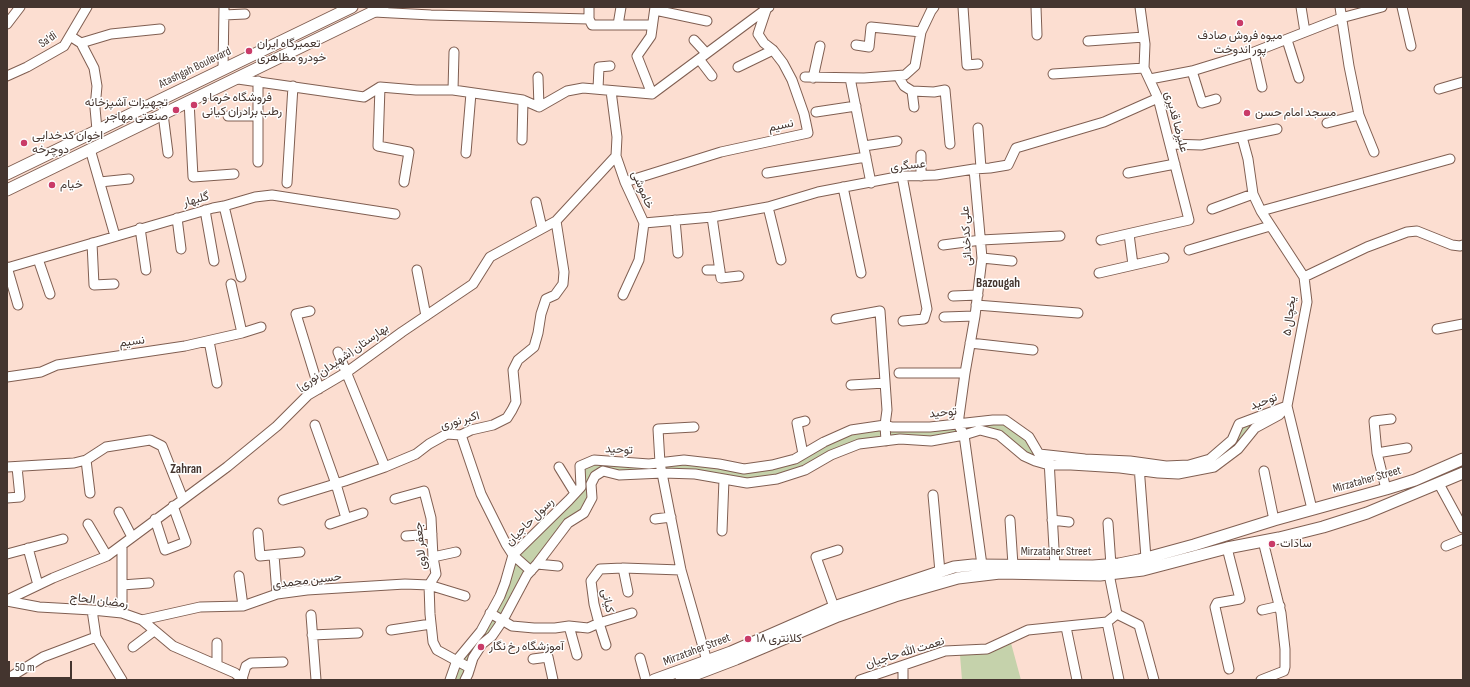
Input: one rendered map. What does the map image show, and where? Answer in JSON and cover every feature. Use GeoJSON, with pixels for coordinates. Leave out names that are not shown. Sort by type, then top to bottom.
{"type":"FeatureCollection","features":[{"type":"Feature","properties":{"kind":"main road","name":"Atashgah Boulevard"},"geometry":{"type":"LineString","coordinates":[[7,174],[352,7]]}},
{"type":"Feature","properties":{"kind":"main road"},"geometry":{"type":"LineString","coordinates":[[7,190],[189,101],[238,79],[378,9]]}},
{"type":"Feature","properties":{"kind":"main road","name":"Mirzataher Street"},"geometry":{"type":"LineString","coordinates":[[682,680],[700,677],[838,616],[895,596],[958,578],[1000,573],[1062,575],[1110,569],[1415,480],[1463,459]]}},
{"type":"Feature","properties":{"kind":"main road","name":"Mirzataher Street"},"geometry":{"type":"LineString","coordinates":[[654,680],[707,661],[834,607],[954,567],[1013,565],[1143,570],[1227,548],[1279,538],[1323,527],[1367,513],[1463,473]]}},
{"type":"Feature","properties":{"kind":"main road"},"geometry":{"type":"LineString","coordinates":[[1360,496],[1366,501],[1368,506],[1367,513]]}},
{"type":"Feature","properties":{"kind":"main road"},"geometry":{"type":"LineString","coordinates":[[1274,520],[1273,528],[1279,538]]}},
{"type":"Feature","properties":{"kind":"street"},"geometry":{"type":"LineString","coordinates":[[7,24],[20,7]]}},
{"type":"Feature","properties":{"kind":"street","name":"Sa'di"},"geometry":{"type":"LineString","coordinates":[[7,76],[27,67],[64,46],[87,7]]}},
{"type":"Feature","properties":{"kind":"street"},"geometry":{"type":"LineString","coordinates":[[590,7],[589,18],[592,25],[652,25]]}},
{"type":"Feature","properties":{"kind":"street"},"geometry":{"type":"LineString","coordinates":[[618,25],[621,7]]}},
{"type":"Feature","properties":{"kind":"street"},"geometry":{"type":"LineString","coordinates":[[539,107],[567,91],[583,88],[652,94],[768,7]]}},
{"type":"Feature","properties":{"kind":"street","name":"نسیم"},"geometry":{"type":"LineString","coordinates":[[625,182],[721,152],[808,133],[804,114],[792,80],[783,63],[773,50],[764,43],[758,34],[768,7]]}},
{"type":"Feature","properties":{"kind":"street"},"geometry":{"type":"LineString","coordinates":[[820,46],[809,78],[850,78],[905,75],[915,66],[921,32],[930,11],[934,7]]}},
{"type":"Feature","properties":{"kind":"street"},"geometry":{"type":"LineString","coordinates":[[963,7],[967,65],[978,64]]}},
{"type":"Feature","properties":{"kind":"street"},"geometry":{"type":"LineString","coordinates":[[1036,7],[1037,35]]}},
{"type":"Feature","properties":{"kind":"street"},"geometry":{"type":"LineString","coordinates":[[1053,74],[1144,68],[1146,56],[1140,7]]}},
{"type":"Feature","properties":{"kind":"street"},"geometry":{"type":"LineString","coordinates":[[1301,7],[1305,32]]}},
{"type":"Feature","properties":{"kind":"street"},"geometry":{"type":"LineString","coordinates":[[1340,7],[1349,66],[1359,115],[1374,152]]}},
{"type":"Feature","properties":{"kind":"street"},"geometry":{"type":"LineString","coordinates":[[1150,79],[1192,72],[1254,52],[1341,18],[1382,7]]}},
{"type":"Feature","properties":{"kind":"street"},"geometry":{"type":"LineString","coordinates":[[1402,7],[1411,46]]}},
{"type":"Feature","properties":{"kind":"street"},"geometry":{"type":"LineString","coordinates":[[378,9],[432,15],[499,11],[589,18]]}},
{"type":"Feature","properties":{"kind":"street"},"geometry":{"type":"LineString","coordinates":[[652,94],[637,56],[651,36],[655,9],[706,21]]}},
{"type":"Feature","properties":{"kind":"street"},"geometry":{"type":"LineString","coordinates":[[223,69],[224,11],[245,14]]}},
{"type":"Feature","properties":{"kind":"street"},"geometry":{"type":"LineString","coordinates":[[856,45],[869,47],[871,27],[921,32]]}},
{"type":"Feature","properties":{"kind":"street"},"geometry":{"type":"LineString","coordinates":[[81,43],[111,34],[160,29]]}},
{"type":"Feature","properties":{"kind":"street"},"geometry":{"type":"LineString","coordinates":[[70,36],[81,43],[94,68],[97,86],[95,108],[97,130]]}},
{"type":"Feature","properties":{"kind":"street"},"geometry":{"type":"LineString","coordinates":[[1088,41],[1144,37]]}},
{"type":"Feature","properties":{"kind":"street"},"geometry":{"type":"LineString","coordinates":[[694,40],[712,76]]}},
{"type":"Feature","properties":{"kind":"street"},"geometry":{"type":"LineString","coordinates":[[1287,40],[1298,78]]}},
{"type":"Feature","properties":{"kind":"street"},"geometry":{"type":"LineString","coordinates":[[738,67],[773,50]]}},
{"type":"Feature","properties":{"kind":"street"},"geometry":{"type":"LineString","coordinates":[[453,90],[454,52]]}},
{"type":"Feature","properties":{"kind":"street"},"geometry":{"type":"LineString","coordinates":[[1254,52],[1262,87]]}},
{"type":"Feature","properties":{"kind":"street"},"geometry":{"type":"LineString","coordinates":[[598,89],[599,67],[610,66]]}},
{"type":"Feature","properties":{"kind":"street","name":"علیرضا قدیری"},"geometry":{"type":"LineString","coordinates":[[1129,234],[1190,220],[1158,98],[1144,68]]}},
{"type":"Feature","properties":{"kind":"street"},"geometry":{"type":"LineString","coordinates":[[1192,72],[1202,102],[1216,99]]}},
{"type":"Feature","properties":{"kind":"street"},"geometry":{"type":"LineString","coordinates":[[898,76],[904,86],[912,91],[934,92],[945,90],[950,144]]}},
{"type":"Feature","properties":{"kind":"street"},"geometry":{"type":"LineString","coordinates":[[538,77],[539,107]]}},
{"type":"Feature","properties":{"kind":"street"},"geometry":{"type":"LineString","coordinates":[[850,78],[871,183]]}},
{"type":"Feature","properties":{"kind":"street"},"geometry":{"type":"LineString","coordinates":[[238,79],[364,97],[380,87],[416,90],[453,90],[523,100],[539,107]]}},
{"type":"Feature","properties":{"kind":"street"},"geometry":{"type":"LineString","coordinates":[[258,81],[258,162]]}},
{"type":"Feature","properties":{"kind":"street"},"geometry":{"type":"LineString","coordinates":[[1439,89],[1463,82]]}},
{"type":"Feature","properties":{"kind":"street"},"geometry":{"type":"LineString","coordinates":[[287,183],[292,86]]}},
{"type":"Feature","properties":{"kind":"street"},"geometry":{"type":"LineString","coordinates":[[380,87],[378,146],[409,152],[404,182]]}},
{"type":"Feature","properties":{"kind":"street","name":"خاموشی"},"geometry":{"type":"LineString","coordinates":[[611,91],[617,136],[616,156],[625,182],[644,223],[639,260],[623,295]]}},
{"type":"Feature","properties":{"kind":"street"},"geometry":{"type":"LineString","coordinates":[[912,91],[914,107]]}},
{"type":"Feature","properties":{"kind":"street"},"geometry":{"type":"LineString","coordinates":[[466,153],[471,93]]}},
{"type":"Feature","properties":{"kind":"street","name":"عسگری"},"geometry":{"type":"LineString","coordinates":[[644,223],[712,217],[768,207],[818,192],[902,176],[936,175],[1008,165],[1016,148],[1104,122],[1158,98]]}},
{"type":"Feature","properties":{"kind":"street"},"geometry":{"type":"LineString","coordinates":[[522,140],[523,100]]}},
{"type":"Feature","properties":{"kind":"street"},"geometry":{"type":"LineString","coordinates":[[189,101],[193,177],[234,174]]}},
{"type":"Feature","properties":{"kind":"street"},"geometry":{"type":"LineString","coordinates":[[816,112],[856,106]]}},
{"type":"Feature","properties":{"kind":"street"},"geometry":{"type":"LineString","coordinates":[[163,114],[168,153]]}},
{"type":"Feature","properties":{"kind":"street"},"geometry":{"type":"LineString","coordinates":[[1327,123],[1359,115]]}},
{"type":"Feature","properties":{"kind":"street"},"geometry":{"type":"LineString","coordinates":[[228,116],[258,116]]}},
{"type":"Feature","properties":{"kind":"street","name":"علی کدخدائی"},"geometry":{"type":"LineString","coordinates":[[958,424],[975,316],[982,258],[978,169],[978,128]]}},
{"type":"Feature","properties":{"kind":"street"},"geometry":{"type":"LineString","coordinates":[[1170,144],[1201,145],[1277,129]]}},
{"type":"Feature","properties":{"kind":"street","name":"یخچال ۵"},"geometry":{"type":"LineString","coordinates":[[1242,137],[1248,159],[1253,194],[1270,226],[1304,277],[1307,302],[1287,406],[1312,509]]}},
{"type":"Feature","properties":{"kind":"street"},"geometry":{"type":"LineString","coordinates":[[864,146],[898,141]]}},
{"type":"Feature","properties":{"kind":"street"},"geometry":{"type":"LineString","coordinates":[[90,149],[115,236]]}},
{"type":"Feature","properties":{"kind":"street"},"geometry":{"type":"LineString","coordinates":[[921,155],[921,176]]}},
{"type":"Feature","properties":{"kind":"street","name":"بهارستان (شهیدان نوری)"},"geometry":{"type":"LineString","coordinates":[[7,601],[38,585],[107,556],[227,467],[277,426],[308,396],[347,372],[473,284],[490,257],[556,221],[616,156]]}},
{"type":"Feature","properties":{"kind":"street"},"geometry":{"type":"LineString","coordinates":[[767,173],[866,156]]}},
{"type":"Feature","properties":{"kind":"street"},"geometry":{"type":"LineString","coordinates":[[1261,211],[1450,159]]}},
{"type":"Feature","properties":{"kind":"street"},"geometry":{"type":"LineString","coordinates":[[1128,172],[1175,164]]}},
{"type":"Feature","properties":{"kind":"street"},"geometry":{"type":"LineString","coordinates":[[902,176],[927,309],[924,319],[903,321]]}},
{"type":"Feature","properties":{"kind":"street"},"geometry":{"type":"LineString","coordinates":[[100,182],[129,179]]}},
{"type":"Feature","properties":{"kind":"street"},"geometry":{"type":"LineString","coordinates":[[844,187],[861,273]]}},
{"type":"Feature","properties":{"kind":"street"},"geometry":{"type":"LineString","coordinates":[[1212,209],[1253,194]]}},
{"type":"Feature","properties":{"kind":"street","name":"گلبهار"},"geometry":{"type":"LineString","coordinates":[[7,268],[140,228],[255,197],[272,195],[395,214]]}},
{"type":"Feature","properties":{"kind":"street"},"geometry":{"type":"LineString","coordinates":[[536,202],[542,228]]}},
{"type":"Feature","properties":{"kind":"street"},"geometry":{"type":"LineString","coordinates":[[224,206],[241,277]]}},
{"type":"Feature","properties":{"kind":"street"},"geometry":{"type":"LineString","coordinates":[[768,207],[781,260]]}},
{"type":"Feature","properties":{"kind":"street"},"geometry":{"type":"LineString","coordinates":[[205,210],[214,261]]}},
{"type":"Feature","properties":{"kind":"street"},"geometry":{"type":"LineString","coordinates":[[712,217],[721,278],[739,276]]}},
{"type":"Feature","properties":{"kind":"street"},"geometry":{"type":"LineString","coordinates":[[177,218],[182,249]]}},
{"type":"Feature","properties":{"kind":"street"},"geometry":{"type":"LineString","coordinates":[[675,220],[678,253]]}},
{"type":"Feature","properties":{"kind":"street","name":"اکبر نوری"},"geometry":{"type":"LineString","coordinates":[[283,500],[385,467],[416,454],[429,444],[448,434],[461,435],[471,430],[493,425],[506,418],[516,402],[513,370],[518,360],[534,347],[541,314],[546,299],[555,295],[563,284],[564,272],[556,221]]}},
{"type":"Feature","properties":{"kind":"street"},"geometry":{"type":"LineString","coordinates":[[1189,250],[1270,226]]}},
{"type":"Feature","properties":{"kind":"street"},"geometry":{"type":"LineString","coordinates":[[140,228],[146,270]]}},
{"type":"Feature","properties":{"kind":"street"},"geometry":{"type":"LineString","coordinates":[[1304,277],[1367,247],[1407,232],[1417,231],[1452,245],[1463,246]]}},
{"type":"Feature","properties":{"kind":"street"},"geometry":{"type":"LineString","coordinates":[[1101,240],[1129,234],[1133,265]]}},
{"type":"Feature","properties":{"kind":"street"},"geometry":{"type":"LineString","coordinates":[[943,246],[981,240],[1060,236]]}},
{"type":"Feature","properties":{"kind":"street"},"geometry":{"type":"LineString","coordinates":[[92,243],[94,285],[114,284]]}},
{"type":"Feature","properties":{"kind":"street"},"geometry":{"type":"LineString","coordinates":[[982,258],[1012,261]]}},
{"type":"Feature","properties":{"kind":"street"},"geometry":{"type":"LineString","coordinates":[[1099,273],[1164,258]]}},
{"type":"Feature","properties":{"kind":"street"},"geometry":{"type":"LineString","coordinates":[[38,259],[50,294]]}},
{"type":"Feature","properties":{"kind":"street"},"geometry":{"type":"LineString","coordinates":[[7,268],[18,305]]}},
{"type":"Feature","properties":{"kind":"street"},"geometry":{"type":"LineString","coordinates":[[417,270],[426,316]]}},
{"type":"Feature","properties":{"kind":"street"},"geometry":{"type":"LineString","coordinates":[[707,270],[720,270]]}},
{"type":"Feature","properties":{"kind":"street"},"geometry":{"type":"LineString","coordinates":[[231,284],[242,333]]}},
{"type":"Feature","properties":{"kind":"street"},"geometry":{"type":"LineString","coordinates":[[953,296],[978,295]]}},
{"type":"Feature","properties":{"kind":"street"},"geometry":{"type":"LineString","coordinates":[[976,305],[1078,313]]}},
{"type":"Feature","properties":{"kind":"street"},"geometry":{"type":"LineString","coordinates":[[310,311],[296,314],[319,389]]}},
{"type":"Feature","properties":{"kind":"street"},"geometry":{"type":"LineString","coordinates":[[836,319],[880,311],[887,410],[885,425],[886,441]]}},
{"type":"Feature","properties":{"kind":"street"},"geometry":{"type":"LineString","coordinates":[[944,317],[975,316]]}},
{"type":"Feature","properties":{"kind":"street"},"geometry":{"type":"LineString","coordinates":[[1437,329],[1463,324]]}},
{"type":"Feature","properties":{"kind":"street","name":"نسیم"},"geometry":{"type":"LineString","coordinates":[[7,377],[41,372],[58,365],[185,346],[242,333],[261,327]]}},
{"type":"Feature","properties":{"kind":"street"},"geometry":{"type":"LineString","coordinates":[[209,341],[217,383]]}},
{"type":"Feature","properties":{"kind":"street"},"geometry":{"type":"LineString","coordinates":[[970,343],[1032,350]]}},
{"type":"Feature","properties":{"kind":"street"},"geometry":{"type":"LineString","coordinates":[[338,352],[385,467]]}},
{"type":"Feature","properties":{"kind":"street"},"geometry":{"type":"LineString","coordinates":[[899,373],[965,373]]}},
{"type":"Feature","properties":{"kind":"street"},"geometry":{"type":"LineString","coordinates":[[851,385],[885,384]]}},
{"type":"Feature","properties":{"kind":"street","name":"توحید"},"geometry":{"type":"LineString","coordinates":[[1212,463],[1232,440],[1239,424],[1287,406]]}},
{"type":"Feature","properties":{"kind":"street","name":"توحید"},"geometry":{"type":"LineString","coordinates":[[580,466],[594,460],[649,464],[684,460],[744,469],[772,465],[795,459],[824,442],[852,430],[885,425],[892,427],[930,427],[1005,420],[1029,436],[1039,454],[1050,454],[1139,466],[1178,474],[1212,463],[1238,449],[1255,428],[1278,415],[1287,406]]}},
{"type":"Feature","properties":{"kind":"street"},"geometry":{"type":"LineString","coordinates":[[1386,489],[1377,454],[1374,422],[1391,419]]}},
{"type":"Feature","properties":{"kind":"street"},"geometry":{"type":"LineString","coordinates":[[803,454],[797,423],[805,421]]}},
{"type":"Feature","properties":{"kind":"street"},"geometry":{"type":"LineString","coordinates":[[958,424],[964,435],[982,565]]}},
{"type":"Feature","properties":{"kind":"street"},"geometry":{"type":"LineString","coordinates":[[315,425],[336,484],[346,518]]}},
{"type":"Feature","properties":{"kind":"street"},"geometry":{"type":"LineString","coordinates":[[694,427],[658,429],[660,463],[681,570],[707,661]]}},
{"type":"Feature","properties":{"kind":"street","name":"توحید"},"geometry":{"type":"LineString","coordinates":[[537,564],[568,523],[584,513],[592,498],[591,484],[595,476],[602,470],[619,475],[663,473],[695,474],[747,483],[777,479],[805,470],[831,455],[860,444],[900,440],[931,441],[964,435],[980,430],[999,435],[1024,456],[1049,465],[1139,466]]}},
{"type":"Feature","properties":{"kind":"street"},"geometry":{"type":"LineString","coordinates":[[461,435],[481,494],[506,544],[513,555],[530,571]]}},
{"type":"Feature","properties":{"kind":"street"},"geometry":{"type":"LineString","coordinates":[[7,467],[74,463],[86,460],[106,447],[150,440],[162,446],[183,499]]}},
{"type":"Feature","properties":{"kind":"street"},"geometry":{"type":"LineString","coordinates":[[1232,440],[1238,449]]}},
{"type":"Feature","properties":{"kind":"street"},"geometry":{"type":"LineString","coordinates":[[1377,454],[1407,448]]}},
{"type":"Feature","properties":{"kind":"street"},"geometry":{"type":"LineString","coordinates":[[1050,454],[1049,465],[1055,566]]}},
{"type":"Feature","properties":{"kind":"street"},"geometry":{"type":"LineString","coordinates":[[86,460],[90,493]]}},
{"type":"Feature","properties":{"kind":"street"},"geometry":{"type":"LineString","coordinates":[[710,463],[710,477]]}},
{"type":"Feature","properties":{"kind":"street","name":"رسول حاجیان"},"geometry":{"type":"LineString","coordinates":[[450,680],[458,660],[481,631],[500,596],[513,555],[581,487],[580,466]]}},
{"type":"Feature","properties":{"kind":"street"},"geometry":{"type":"LineString","coordinates":[[1139,466],[1146,558]]}},
{"type":"Feature","properties":{"kind":"street"},"geometry":{"type":"LineString","coordinates":[[7,498],[20,497],[17,467]]}},
{"type":"Feature","properties":{"kind":"street"},"geometry":{"type":"LineString","coordinates":[[559,467],[575,493]]}},
{"type":"Feature","properties":{"kind":"street"},"geometry":{"type":"LineString","coordinates":[[1264,471],[1274,520]]}},
{"type":"Feature","properties":{"kind":"street"},"geometry":{"type":"LineString","coordinates":[[722,531],[724,479]]}},
{"type":"Feature","properties":{"kind":"street"},"geometry":{"type":"LineString","coordinates":[[1439,484],[1463,528]]}},
{"type":"Feature","properties":{"kind":"street","name":"جعفر لاوی"},"geometry":{"type":"LineString","coordinates":[[395,499],[424,491],[431,518],[433,556],[436,574],[429,585],[433,642],[437,650],[458,660]]}},
{"type":"Feature","properties":{"kind":"street"},"geometry":{"type":"LineString","coordinates":[[933,495],[940,572]]}},
{"type":"Feature","properties":{"kind":"street"},"geometry":{"type":"LineString","coordinates":[[155,519],[165,550],[186,542],[173,506]]}},
{"type":"Feature","properties":{"kind":"street"},"geometry":{"type":"LineString","coordinates":[[119,512],[132,537]]}},
{"type":"Feature","properties":{"kind":"street"},"geometry":{"type":"LineString","coordinates":[[330,524],[363,513]]}},
{"type":"Feature","properties":{"kind":"street"},"geometry":{"type":"LineString","coordinates":[[655,519],[671,517]]}},
{"type":"Feature","properties":{"kind":"street"},"geometry":{"type":"LineString","coordinates":[[1010,520],[1013,565]]}},
{"type":"Feature","properties":{"kind":"street"},"geometry":{"type":"LineString","coordinates":[[1052,520],[1070,522]]}},
{"type":"Feature","properties":{"kind":"street"},"geometry":{"type":"LineString","coordinates":[[1108,523],[1110,569],[1117,614]]}},
{"type":"Feature","properties":{"kind":"street"},"geometry":{"type":"LineString","coordinates":[[88,524],[107,556]]}},
{"type":"Feature","properties":{"kind":"street"},"geometry":{"type":"LineString","coordinates":[[258,533],[260,556],[300,552]]}},
{"type":"Feature","properties":{"kind":"street"},"geometry":{"type":"LineString","coordinates":[[406,536],[432,534]]}},
{"type":"Feature","properties":{"kind":"street"},"geometry":{"type":"LineString","coordinates":[[7,554],[64,539]]}},
{"type":"Feature","properties":{"kind":"street"},"geometry":{"type":"LineString","coordinates":[[1446,546],[1463,539]]}},
{"type":"Feature","properties":{"kind":"street"},"geometry":{"type":"LineString","coordinates":[[1261,680],[1271,678],[1285,670],[1285,649],[1280,606],[1263,541]]}},
{"type":"Feature","properties":{"kind":"street"},"geometry":{"type":"LineString","coordinates":[[122,545],[122,613]]}},
{"type":"Feature","properties":{"kind":"street"},"geometry":{"type":"LineString","coordinates":[[28,548],[38,585]]}},
{"type":"Feature","properties":{"kind":"street"},"geometry":{"type":"LineString","coordinates":[[1227,548],[1240,599],[1217,603],[1215,605],[1229,669]]}},
{"type":"Feature","properties":{"kind":"street"},"geometry":{"type":"LineString","coordinates":[[834,607],[816,557],[838,550]]}},
{"type":"Feature","properties":{"kind":"street"},"geometry":{"type":"LineString","coordinates":[[433,556],[456,552]]}},
{"type":"Feature","properties":{"kind":"street"},"geometry":{"type":"LineString","coordinates":[[274,555],[277,594]]}},
{"type":"Feature","properties":{"kind":"street"},"geometry":{"type":"LineString","coordinates":[[465,680],[472,658],[482,644],[492,636],[503,620],[513,599],[530,571],[537,564],[558,566]]}},
{"type":"Feature","properties":{"kind":"street"},"geometry":{"type":"LineString","coordinates":[[623,568],[628,592]]}},
{"type":"Feature","properties":{"kind":"street","name":"کیانی"},"geometry":{"type":"LineString","coordinates":[[490,613],[512,626],[555,628],[569,626],[588,628],[600,623],[594,604],[591,581],[600,569],[623,568],[681,570]]}},
{"type":"Feature","properties":{"kind":"street"},"geometry":{"type":"LineString","coordinates":[[238,576],[243,606]]}},
{"type":"Feature","properties":{"kind":"street"},"geometry":{"type":"LineString","coordinates":[[122,585],[149,583]]}},
{"type":"Feature","properties":{"kind":"street","name":"حسین محمدی"},"geometry":{"type":"LineString","coordinates":[[142,620],[200,607],[243,606],[277,594],[307,590],[405,584],[429,585],[465,596]]}},
{"type":"Feature","properties":{"kind":"street"},"geometry":{"type":"LineString","coordinates":[[500,596],[513,599]]}},
{"type":"Feature","properties":{"kind":"street","name":"رمضان الحاج"},"geometry":{"type":"LineString","coordinates":[[7,601],[39,607],[122,613],[142,620],[173,646],[235,673],[242,680]]}},
{"type":"Feature","properties":{"kind":"street"},"geometry":{"type":"LineString","coordinates":[[1262,610],[1280,606]]}},
{"type":"Feature","properties":{"kind":"street"},"geometry":{"type":"LineString","coordinates":[[92,610],[96,636],[122,680]]}},
{"type":"Feature","properties":{"kind":"street"},"geometry":{"type":"LineString","coordinates":[[606,645],[600,623],[632,613]]}},
{"type":"Feature","properties":{"kind":"street"},"geometry":{"type":"LineString","coordinates":[[1117,614],[1107,622],[1119,680]]}},
{"type":"Feature","properties":{"kind":"street"},"geometry":{"type":"LineString","coordinates":[[1117,614],[1139,625],[1154,680]]}},
{"type":"Feature","properties":{"kind":"street"},"geometry":{"type":"LineString","coordinates":[[311,615],[316,680]]}},
{"type":"Feature","properties":{"kind":"street","name":"نعمت الله حاجیان"},"geometry":{"type":"LineString","coordinates":[[860,680],[945,652],[987,649],[1028,630],[1107,622]]}},
{"type":"Feature","properties":{"kind":"street"},"geometry":{"type":"LineString","coordinates":[[392,630],[431,624]]}},
{"type":"Feature","properties":{"kind":"street"},"geometry":{"type":"LineString","coordinates":[[569,626],[577,655]]}},
{"type":"Feature","properties":{"kind":"street"},"geometry":{"type":"LineString","coordinates":[[1066,627],[1077,680]]}},
{"type":"Feature","properties":{"kind":"street"},"geometry":{"type":"LineString","coordinates":[[133,648],[154,631]]}},
{"type":"Feature","properties":{"kind":"street"},"geometry":{"type":"LineString","coordinates":[[312,635],[358,633]]}},
{"type":"Feature","properties":{"kind":"street"},"geometry":{"type":"LineString","coordinates":[[7,679],[43,657],[96,636]]}},
{"type":"Feature","properties":{"kind":"street"},"geometry":{"type":"LineString","coordinates":[[217,643],[217,665]]}},
{"type":"Feature","properties":{"kind":"street"},"geometry":{"type":"LineString","coordinates":[[533,659],[548,657],[552,680]]}},
{"type":"Feature","properties":{"kind":"street"},"geometry":{"type":"LineString","coordinates":[[640,658],[646,680]]}},
{"type":"Feature","properties":{"kind":"street"},"geometry":{"type":"LineString","coordinates":[[458,660],[470,668]]}},
{"type":"Feature","properties":{"kind":"street"},"geometry":{"type":"LineString","coordinates":[[242,680],[246,666],[251,663],[283,662]]}},
{"type":"Feature","properties":{"kind":"street"},"geometry":{"type":"LineString","coordinates":[[903,666],[903,680]]}},
{"type":"Feature","properties":{"kind":"green space"},"geometry":{"type":"Polygon","coordinates":[[[1282,409],[1277,414],[1255,426],[1238,448],[1214,466],[1177,474],[1120,467],[1049,464],[1025,455],[999,434],[980,428],[963,434],[930,440],[900,439],[860,442],[804,469],[776,478],[747,482],[695,473],[663,471],[619,474],[603,469],[591,478],[591,498],[583,513],[568,521],[535,564],[522,578],[503,617],[490,635],[481,643],[472,658],[464,680],[451,680],[457,662],[481,633],[494,610],[506,584],[514,557],[582,487],[583,467],[594,463],[709,463],[743,470],[767,467],[795,460],[851,433],[884,426],[891,428],[926,428],[976,422],[1003,421],[1027,437],[1038,454],[1082,460],[1166,467],[1188,466],[1210,461],[1232,441],[1240,426],[1282,409]]]}},
{"type":"Feature","properties":{"kind":"green space"},"geometry":{"type":"Polygon","coordinates":[[[1011,643],[1021,680],[962,680],[960,655],[989,653],[1011,643]]]}},
{"type":"Feature","properties":{"kind":"place","name":"میوه فروش صادف پور اندوخت"},"geometry":{"type":"Point","coordinates":[1240,23]}},
{"type":"Feature","properties":{"kind":"place","name":"تعمیرگاه ایران خودرو مظاهری"},"geometry":{"type":"Point","coordinates":[249,51]}},
{"type":"Feature","properties":{"kind":"place","name":"فروشگاه خرما و رطب برادران کیانی"},"geometry":{"type":"Point","coordinates":[194,105]}},
{"type":"Feature","properties":{"kind":"place","name":"تجهیزات آشپزخانه صنعتی مهاجر"},"geometry":{"type":"Point","coordinates":[176,110]}},
{"type":"Feature","properties":{"kind":"place","name":"مسجد امام حسن"},"geometry":{"type":"Point","coordinates":[1247,113]}},
{"type":"Feature","properties":{"kind":"place","name":"اخوان کدخدایی دوچرخه"},"geometry":{"type":"Point","coordinates":[24,143]}},
{"type":"Feature","properties":{"kind":"place","name":"خیام"},"geometry":{"type":"Point","coordinates":[52,185]}},
{"type":"Feature","properties":{"kind":"place","name":"سادات"},"geometry":{"type":"Point","coordinates":[1272,544]}},
{"type":"Feature","properties":{"kind":"place","name":"کلانتری ۱۸"},"geometry":{"type":"Point","coordinates":[748,639]}},
{"type":"Feature","properties":{"kind":"place","name":"آموزشگاه رخ نگار"},"geometry":{"type":"Point","coordinates":[481,647]}},
{"type":"Feature","properties":{"kind":"district","name":"Bazougah"},"geometry":{"type":"Point","coordinates":[998,284]}},
{"type":"Feature","properties":{"kind":"district","name":"Zahran"},"geometry":{"type":"Point","coordinates":[186,470]}}]}
